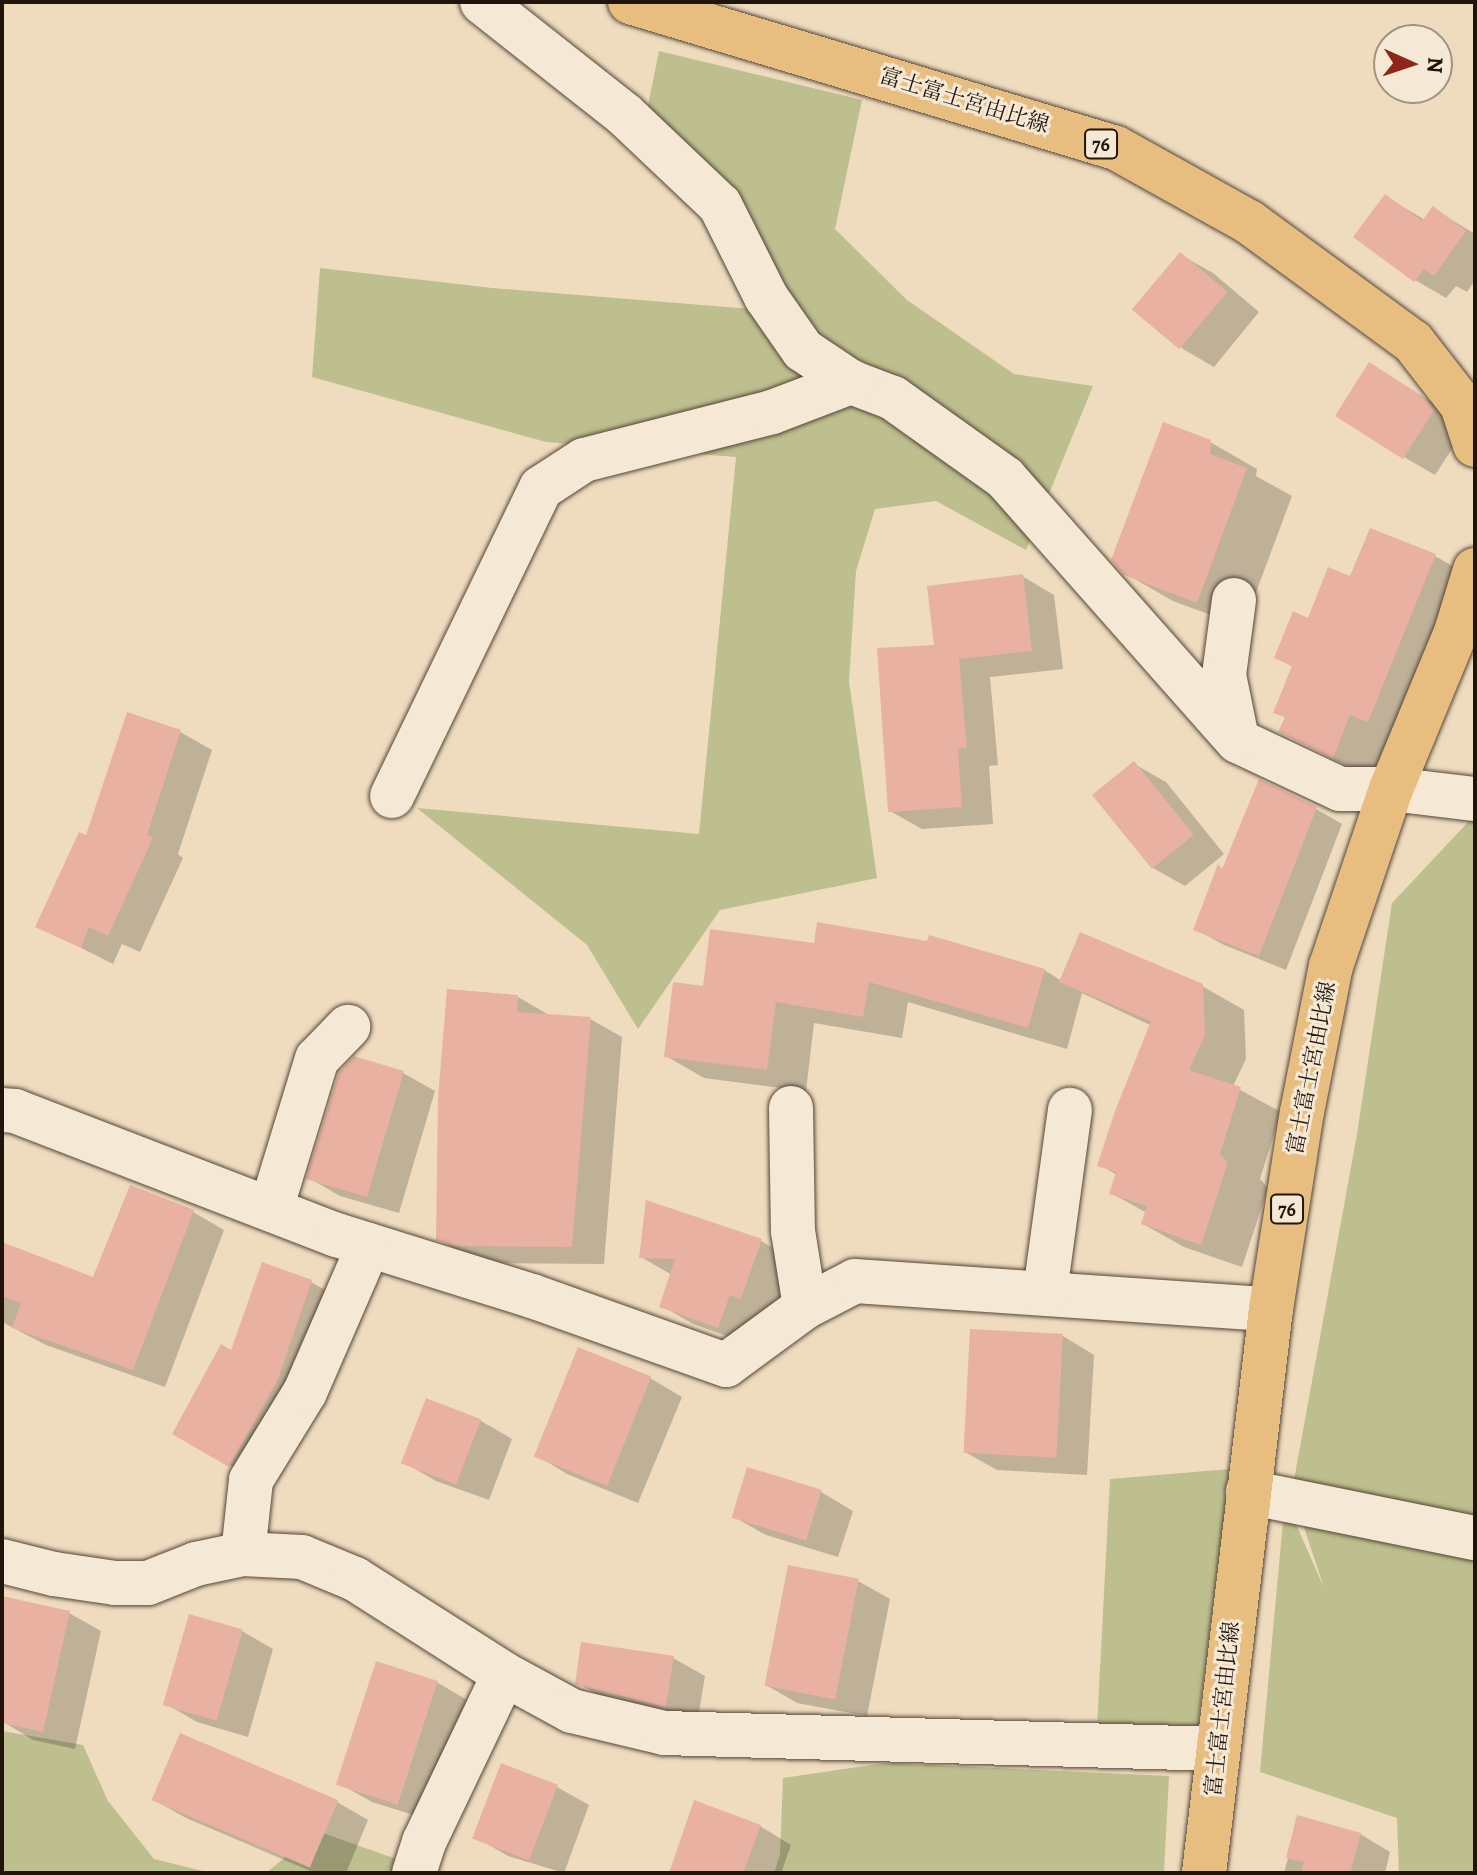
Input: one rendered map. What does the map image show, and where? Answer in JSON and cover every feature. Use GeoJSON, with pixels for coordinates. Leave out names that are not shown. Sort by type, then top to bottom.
{"type":"FeatureCollection","features":[{"type":"Feature","properties":{"kind":"main road","name":"富士富士宮由比線"},"geometry":{"type":"LineString","coordinates":[[630,2],[1116,148],[1249,222],[1413,342],[1462,405],[1475,445]]}},
{"type":"Feature","properties":{"kind":"main road","name":"富士富士宮由比線"},"geometry":{"type":"LineString","coordinates":[[1204,1873],[1271,1309],[1302,1112],[1331,966],[1391,789],[1456,632],[1475,570]]}},
{"type":"Feature","properties":{"kind":"street"},"geometry":{"type":"LineString","coordinates":[[482,2],[624,114],[720,205],[766,297],[803,350],[851,382],[893,398],[1005,478],[1238,741],[1340,789],[1391,789],[1475,799]]}},
{"type":"Feature","properties":{"kind":"street"},"geometry":{"type":"LineString","coordinates":[[392,796],[541,488],[584,460],[772,412],[851,382]]}},
{"type":"Feature","properties":{"kind":"street"},"geometry":{"type":"LineString","coordinates":[[1234,600],[1224,675],[1238,741]]}},
{"type":"Feature","properties":{"kind":"street"},"geometry":{"type":"LineString","coordinates":[[271,1209],[317,1059],[348,1027]]}},
{"type":"Feature","properties":{"kind":"street"},"geometry":{"type":"LineString","coordinates":[[791,1108],[793,1231],[805,1307]]}},
{"type":"Feature","properties":{"kind":"street"},"geometry":{"type":"LineString","coordinates":[[2,1110],[15,1111],[369,1245],[532,1296],[726,1365],[805,1307],[855,1281],[1271,1309]]}},
{"type":"Feature","properties":{"kind":"street"},"geometry":{"type":"LineString","coordinates":[[1045,1292],[1070,1110]]}},
{"type":"Feature","properties":{"kind":"street"},"geometry":{"type":"LineString","coordinates":[[243,1554],[251,1480],[305,1392],[369,1245]]}},
{"type":"Feature","properties":{"kind":"street"},"geometry":{"type":"LineString","coordinates":[[1248,1492],[1475,1538]]}},
{"type":"Feature","properties":{"kind":"street"},"geometry":{"type":"LineString","coordinates":[[2,1561],[54,1574],[115,1583],[148,1583],[196,1564],[243,1554],[302,1557],[355,1579],[504,1674],[572,1711],[664,1733],[1218,1749]]}},
{"type":"Feature","properties":{"kind":"street"},"geometry":{"type":"LineString","coordinates":[[414,1873],[424,1842],[504,1674]]}},
{"type":"Feature","properties":{"kind":"green space"},"geometry":{"type":"Polygon","coordinates":[[[659,51],[862,100],[835,229],[907,300],[1014,374],[1093,386],[1026,550],[936,501],[875,509],[856,571],[849,681],[877,878],[720,910],[638,1029],[587,945],[417,808],[699,834],[736,457],[546,442],[312,377],[320,268],[492,288],[751,309],[704,215],[638,155],[659,51]]]}},
{"type":"Feature","properties":{"kind":"green space"},"geometry":{"type":"Polygon","coordinates":[[[1471,819],[1475,820],[1475,1873],[1399,1873],[1397,1818],[1260,1772],[1285,1499],[1324,1588],[1292,1491],[1357,1134],[1392,903],[1471,819]]]}},
{"type":"Feature","properties":{"kind":"green space"},"geometry":{"type":"Polygon","coordinates":[[[1230,1469],[1197,1733],[1097,1727],[1110,1479],[1230,1469]]]}},
{"type":"Feature","properties":{"kind":"green space"},"geometry":{"type":"Polygon","coordinates":[[[2,1731],[83,1745],[108,1801],[154,1859],[211,1873],[2,1873],[2,1731]]]}},
{"type":"Feature","properties":{"kind":"green space"},"geometry":{"type":"Polygon","coordinates":[[[885,1763],[1169,1776],[1164,1873],[774,1873],[780,1855],[783,1778],[885,1763]]]}},
{"type":"Feature","properties":{"kind":"green space"},"geometry":{"type":"Polygon","coordinates":[[[317,1831],[436,1873],[266,1873],[317,1831]]]}},
{"type":"Feature","properties":{"kind":"building"},"geometry":{"type":"Polygon","coordinates":[[[1385,194],[1422,221],[1433,206],[1466,231],[1434,276],[1424,269],[1414,282],[1353,237],[1385,194]]]}},
{"type":"Feature","properties":{"kind":"building"},"geometry":{"type":"Polygon","coordinates":[[[1180,252],[1227,292],[1179,349],[1132,309],[1180,252]]]}},
{"type":"Feature","properties":{"kind":"building"},"geometry":{"type":"Polygon","coordinates":[[[1369,362],[1425,398],[1434,410],[1403,459],[1335,416],[1369,362]]]}},
{"type":"Feature","properties":{"kind":"building"},"geometry":{"type":"Polygon","coordinates":[[[1163,422],[1211,440],[1210,454],[1247,468],[1197,603],[1124,575],[1111,560],[1163,422]]]}},
{"type":"Feature","properties":{"kind":"building"},"geometry":{"type":"Polygon","coordinates":[[[1370,528],[1436,554],[1368,722],[1350,715],[1333,758],[1278,732],[1285,717],[1273,713],[1292,666],[1274,658],[1293,611],[1308,618],[1328,567],[1350,576],[1370,528]]]}},
{"type":"Feature","properties":{"kind":"building"},"geometry":{"type":"Polygon","coordinates":[[[1023,574],[1032,651],[959,659],[967,748],[958,749],[962,807],[888,812],[877,648],[934,645],[927,586],[1023,574]]]}},
{"type":"Feature","properties":{"kind":"building"},"geometry":{"type":"Polygon","coordinates":[[[127,712],[181,730],[147,835],[153,838],[108,936],[89,927],[81,948],[35,927],[79,832],[86,835],[127,712]]]}},
{"type":"Feature","properties":{"kind":"building"},"geometry":{"type":"Polygon","coordinates":[[[1134,761],[1194,835],[1152,869],[1092,795],[1134,761]]]}},
{"type":"Feature","properties":{"kind":"building"},"geometry":{"type":"Polygon","coordinates":[[[1259,779],[1317,807],[1259,956],[1193,930],[1218,864],[1222,869],[1259,779]]]}},
{"type":"Feature","properties":{"kind":"building"},"geometry":{"type":"Polygon","coordinates":[[[817,922],[927,941],[929,935],[1045,969],[1028,1028],[869,982],[863,1017],[776,1002],[767,1070],[664,1057],[673,982],[703,986],[710,929],[814,943],[817,922]]]}},
{"type":"Feature","properties":{"kind":"building"},"geometry":{"type":"Polygon","coordinates":[[[1080,932],[1203,984],[1205,1035],[1189,1070],[1241,1087],[1220,1154],[1228,1162],[1201,1245],[1141,1224],[1147,1206],[1109,1194],[1116,1172],[1097,1166],[1151,1021],[1059,982],[1080,932]]]}},
{"type":"Feature","properties":{"kind":"building"},"geometry":{"type":"Polygon","coordinates":[[[447,989],[518,995],[517,1012],[591,1017],[572,1247],[455,1246],[436,1240],[438,1097],[447,989]]]}},
{"type":"Feature","properties":{"kind":"building"},"geometry":{"type":"Polygon","coordinates":[[[354,1056],[404,1071],[367,1197],[306,1179],[339,1072],[354,1056]]]}},
{"type":"Feature","properties":{"kind":"building"},"geometry":{"type":"Polygon","coordinates":[[[130,1185],[194,1210],[133,1370],[12,1328],[21,1303],[2,1296],[2,1242],[93,1277],[130,1185]]]}},
{"type":"Feature","properties":{"kind":"building"},"geometry":{"type":"Polygon","coordinates":[[[646,1200],[762,1239],[741,1299],[730,1295],[718,1328],[659,1307],[675,1259],[639,1258],[646,1200]]]}},
{"type":"Feature","properties":{"kind":"building"},"geometry":{"type":"Polygon","coordinates":[[[262,1262],[312,1280],[278,1379],[229,1467],[172,1434],[221,1344],[231,1350],[262,1262]]]}},
{"type":"Feature","properties":{"kind":"building"},"geometry":{"type":"Polygon","coordinates":[[[970,1329],[1063,1334],[1056,1458],[964,1453],[970,1329]]]}},
{"type":"Feature","properties":{"kind":"building"},"geometry":{"type":"Polygon","coordinates":[[[578,1347],[651,1377],[607,1486],[534,1456],[578,1347]]]}},
{"type":"Feature","properties":{"kind":"building"},"geometry":{"type":"Polygon","coordinates":[[[426,1398],[481,1419],[456,1484],[401,1463],[426,1398]]]}},
{"type":"Feature","properties":{"kind":"building"},"geometry":{"type":"Polygon","coordinates":[[[747,1467],[822,1490],[806,1540],[732,1518],[747,1467]]]}},
{"type":"Feature","properties":{"kind":"building"},"geometry":{"type":"Polygon","coordinates":[[[788,1565],[859,1579],[835,1699],[765,1686],[788,1565]]]}},
{"type":"Feature","properties":{"kind":"building"},"geometry":{"type":"Polygon","coordinates":[[[2,1596],[70,1611],[43,1732],[2,1723],[2,1596]]]}},
{"type":"Feature","properties":{"kind":"building"},"geometry":{"type":"Polygon","coordinates":[[[189,1614],[243,1629],[217,1721],[163,1705],[189,1614]]]}},
{"type":"Feature","properties":{"kind":"building"},"geometry":{"type":"Polygon","coordinates":[[[581,1642],[674,1656],[666,1707],[575,1684],[581,1642]]]}},
{"type":"Feature","properties":{"kind":"building"},"geometry":{"type":"Polygon","coordinates":[[[376,1661],[438,1681],[398,1805],[336,1785],[376,1661]]]}},
{"type":"Feature","properties":{"kind":"building"},"geometry":{"type":"Polygon","coordinates":[[[180,1733],[338,1800],[310,1867],[151,1800],[180,1733]]]}},
{"type":"Feature","properties":{"kind":"building"},"geometry":{"type":"Polygon","coordinates":[[[501,1763],[558,1785],[529,1860],[472,1839],[501,1763]]]}},
{"type":"Feature","properties":{"kind":"building"},"geometry":{"type":"Polygon","coordinates":[[[694,1800],[761,1825],[743,1873],[669,1873],[694,1800]]]}},
{"type":"Feature","properties":{"kind":"building"},"geometry":{"type":"Polygon","coordinates":[[[1297,1815],[1361,1833],[1350,1873],[1301,1873],[1304,1862],[1286,1858],[1297,1815]]]}}]}
